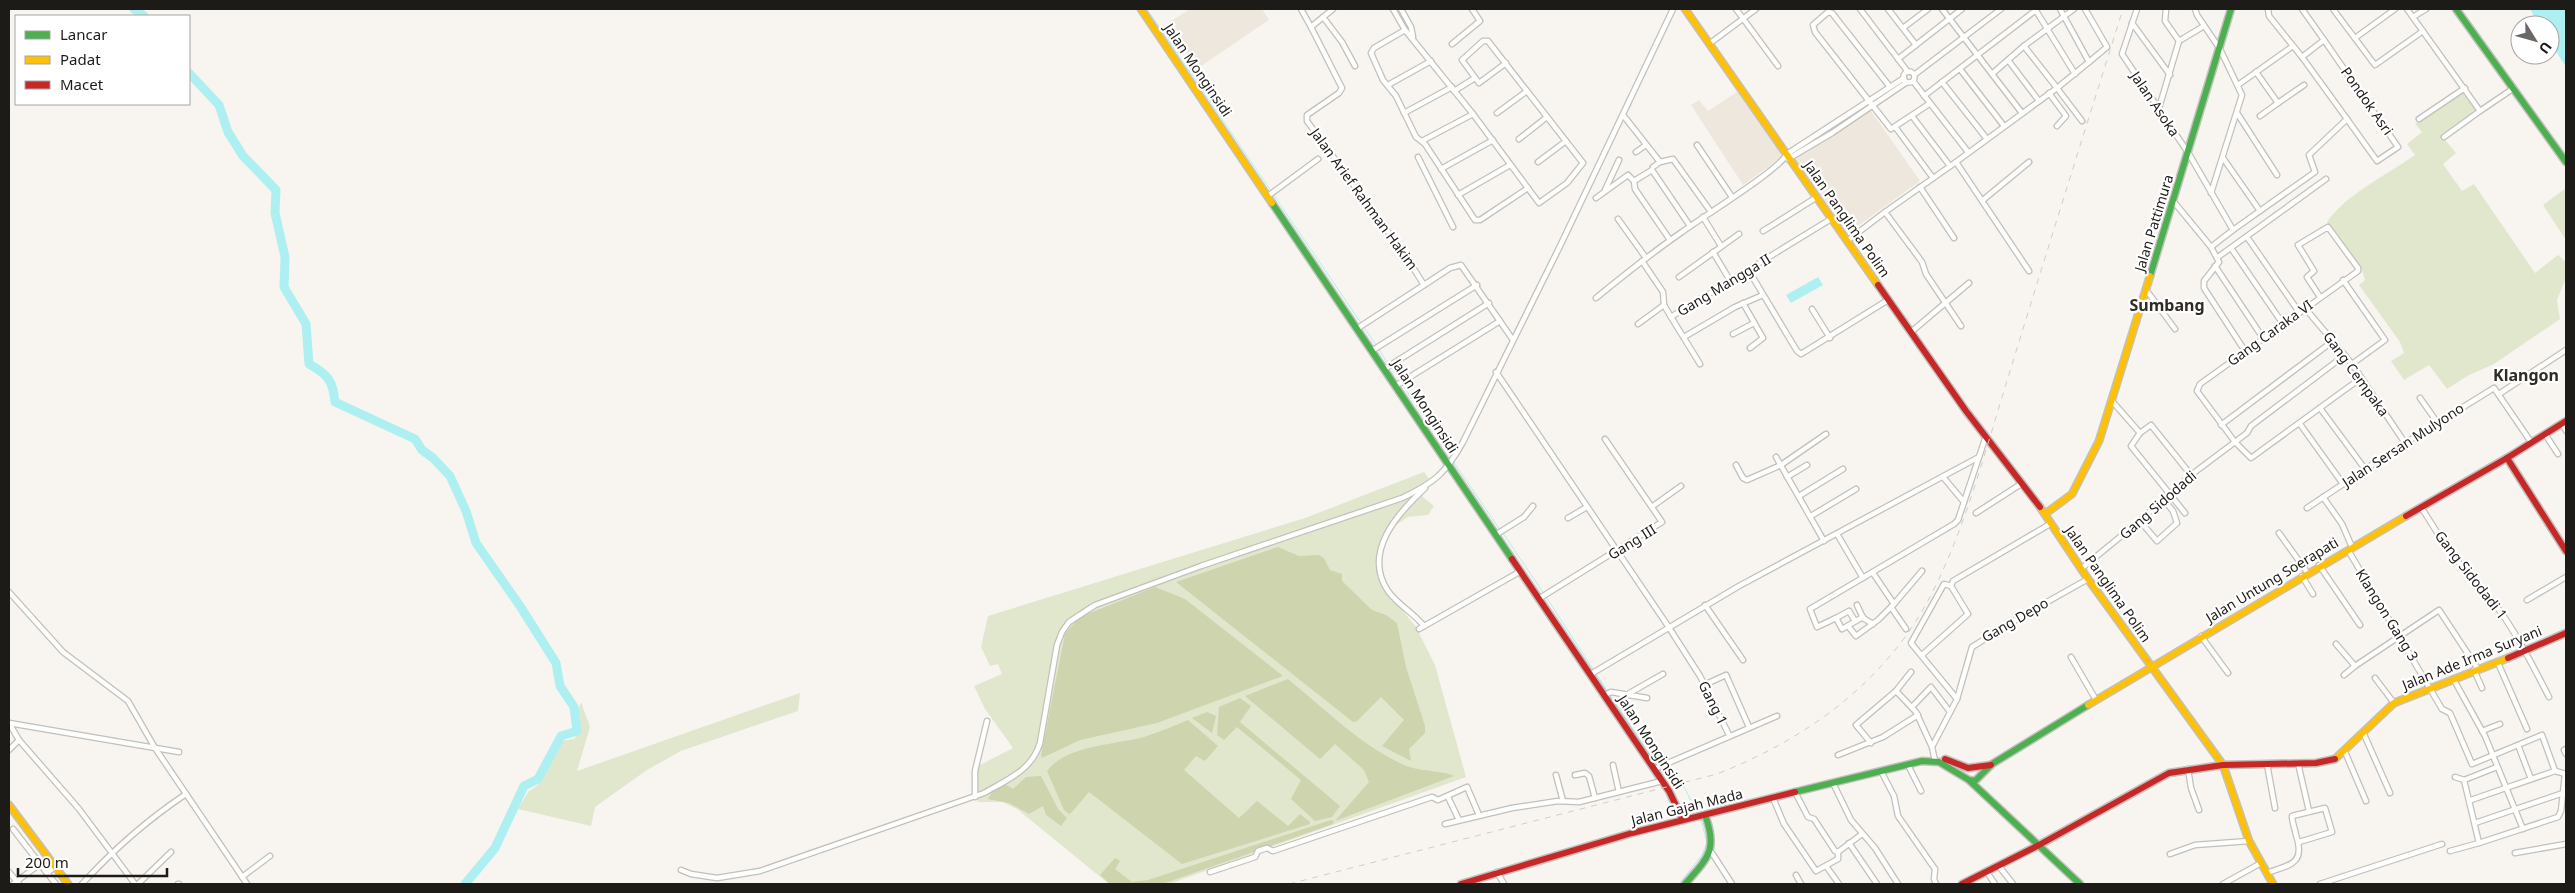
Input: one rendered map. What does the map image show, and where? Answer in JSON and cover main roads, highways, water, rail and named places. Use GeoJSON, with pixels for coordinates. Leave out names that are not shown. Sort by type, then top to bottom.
{"type":"FeatureCollection","features":[{"type":"Feature","properties":{"kind":"main road","name":"Jalan Monginsidi"},"geometry":{"type":"LineString","coordinates":[[1141,9],[1400,383],[1451,464],[1499,532],[1521,571],[1543,597],[1608,693],[1657,767],[1662,781],[1683,820]]}},
{"type":"Feature","properties":{"kind":"main road","name":"Jalan Panglima Polim"},"geometry":{"type":"LineString","coordinates":[[1684,9],[1888,300],[1988,439],[2045,514],[2088,579],[2223,765],[2234,802],[2250,841],[2273,884]]}},
{"type":"Feature","properties":{"kind":"main road","name":"Jalan Pattimura"},"geometry":{"type":"LineString","coordinates":[[2045,514],[2067,500],[2081,480],[2099,441],[2147,291],[2232,9]]}},
{"type":"Feature","properties":{"kind":"main road"},"geometry":{"type":"LineString","coordinates":[[2456,9],[2566,162]]}},
{"type":"Feature","properties":{"kind":"main road","name":"Jalan Untung Soerapati"},"geometry":{"type":"LineString","coordinates":[[1992,764],[2319,565],[2507,458],[2564,422]]}},
{"type":"Feature","properties":{"kind":"main road"},"geometry":{"type":"LineString","coordinates":[[2507,458],[2566,551]]}},
{"type":"Feature","properties":{"kind":"main road","name":"Jalan Ade Irma Suryani"},"geometry":{"type":"LineString","coordinates":[[1962,884],[2039,845],[2157,778],[2188,768],[2326,762],[2337,759],[2394,703],[2431,687],[2498,663],[2566,633]]}},
{"type":"Feature","properties":{"kind":"main road","name":"Jalan Gajah Mada"},"geometry":{"type":"LineString","coordinates":[[1461,884],[1696,816],[1922,761],[1942,758],[1973,768]]}},
{"type":"Feature","properties":{"kind":"main road","name":"Jalan Gajah Mada"},"geometry":{"type":"LineString","coordinates":[[1934,759],[1969,780],[2080,884]]}},
{"type":"Feature","properties":{"kind":"main road"},"geometry":{"type":"LineString","coordinates":[[1992,764],[1978,778],[1969,780],[1966,772],[1973,768],[1992,764]]}},
{"type":"Feature","properties":{"kind":"main road"},"geometry":{"type":"LineString","coordinates":[[1973,768],[1979,772],[1978,778],[1986,797]]}},
{"type":"Feature","properties":{"kind":"main road"},"geometry":{"type":"LineString","coordinates":[[9,807],[52,870],[68,884]]}},
{"type":"Feature","properties":{"kind":"main road"},"geometry":{"type":"LineString","coordinates":[[1685,884],[1712,853],[1712,833],[1704,815]]}},
{"type":"Feature","properties":{"kind":"water"},"geometry":{"type":"Polygon","coordinates":[[[2530,9],[2566,9],[2566,67],[2560,58],[2560,15],[2533,15],[2530,9]]]}},
{"type":"Feature","properties":{"kind":"water"},"geometry":{"type":"Polygon","coordinates":[[[1818,277],[1823,285],[1791,303],[1786,295],[1818,277]]]}},
{"type":"Feature","properties":{"kind":"waterway"},"geometry":{"type":"LineString","coordinates":[[134,9],[143,15]]}},
{"type":"Feature","properties":{"kind":"waterway"},"geometry":{"type":"LineString","coordinates":[[1147,9],[1376,345]]}},
{"type":"Feature","properties":{"kind":"waterway"},"geometry":{"type":"LineString","coordinates":[[190,74],[219,105],[228,132],[243,156],[276,190],[275,213],[285,257],[284,287],[306,324],[309,364],[328,378],[333,388],[335,402],[415,439],[422,450],[433,458],[450,476],[466,511],[476,543],[520,606],[556,663],[560,686],[574,707],[577,731],[561,736],[538,779],[524,786],[495,848],[465,884]]}},
{"type":"Feature","properties":{"kind":"waterway"},"geometry":{"type":"LineString","coordinates":[[1378,348],[1388,364]]}},
{"type":"Feature","properties":{"kind":"waterway"},"geometry":{"type":"LineString","coordinates":[[1391,367],[1400,380]]}},
{"type":"Feature","properties":{"kind":"waterway"},"geometry":{"type":"LineString","coordinates":[[1402,384],[1451,457]]}},
{"type":"Feature","properties":{"kind":"waterway"},"geometry":{"type":"LineString","coordinates":[[1453,461],[1500,530]]}},
{"type":"Feature","properties":{"kind":"waterway"},"geometry":{"type":"LineString","coordinates":[[1503,533],[1544,594]]}},
{"type":"Feature","properties":{"kind":"waterway"},"geometry":{"type":"LineString","coordinates":[[1546,597],[1608,692]]}},
{"type":"Feature","properties":{"kind":"waterway"},"geometry":{"type":"LineString","coordinates":[[1610,695],[1657,765]]}},
{"type":"Feature","properties":{"kind":"waterway"},"geometry":{"type":"LineString","coordinates":[[1659,768],[1667,778],[1682,783],[1698,814]]}},
{"type":"Feature","properties":{"kind":"waterway"},"geometry":{"type":"LineString","coordinates":[[1679,884],[1702,855],[1707,843],[1701,819]]}},
{"type":"Feature","properties":{"kind":"railway"},"geometry":{"type":"LineString","coordinates":[[1289,884],[1717,774],[1772,749],[1798,734],[1847,699],[1869,679],[1908,633],[1925,606],[1954,544],[1977,478],[2123,9]]}},
{"type":"Feature","properties":{"kind":"district","name":"Sumbang"},"geometry":{"type":"Point","coordinates":[2167,305]}},
{"type":"Feature","properties":{"kind":"district","name":"Klangon"},"geometry":{"type":"Point","coordinates":[2526,375]}}]}
